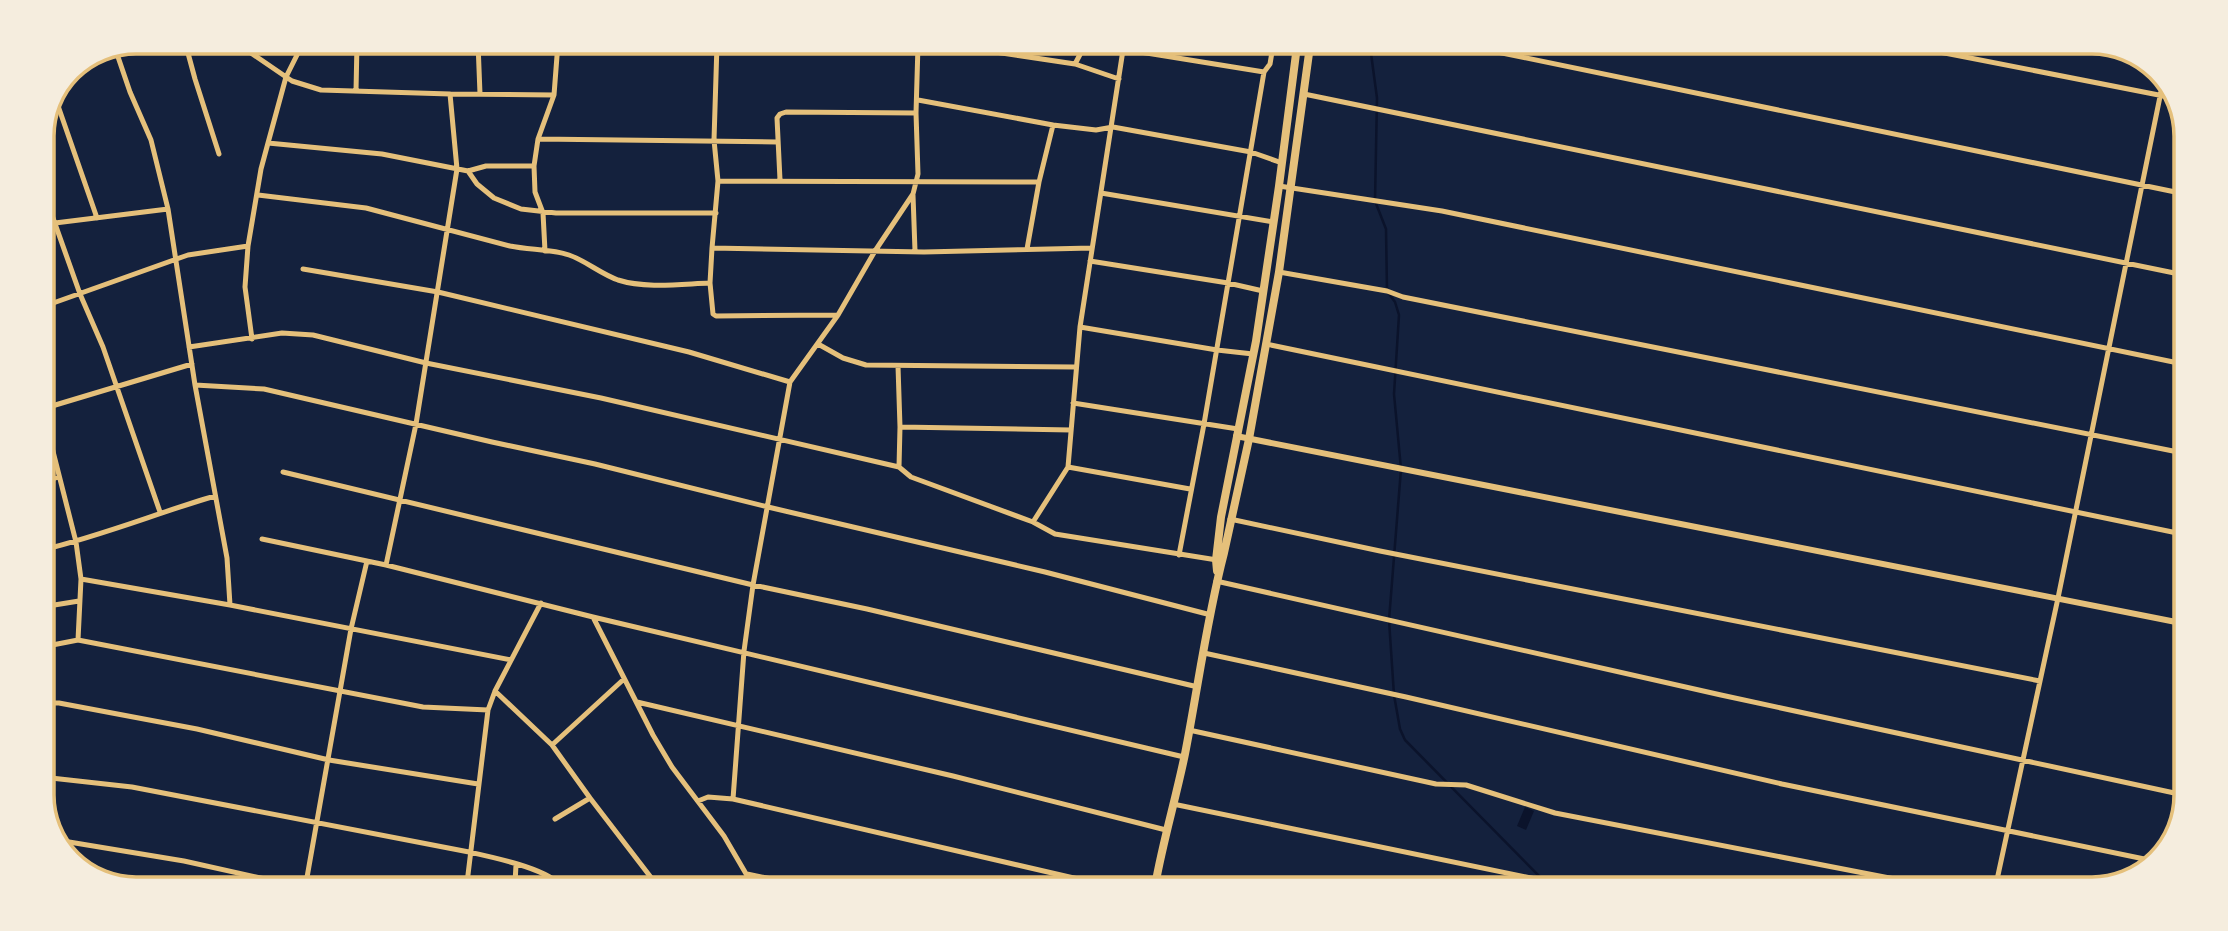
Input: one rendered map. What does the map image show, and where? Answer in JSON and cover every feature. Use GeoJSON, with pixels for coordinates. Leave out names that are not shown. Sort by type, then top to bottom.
{"type":"FeatureCollection","features":[{"type":"Feature","properties":{"kind":"highway"},"geometry":{"type":"LineString","coordinates":[[1219,561],[1221,517],[1264,291],[1296,54]]}},
{"type":"Feature","properties":{"kind":"highway"},"geometry":{"type":"LineString","coordinates":[[1159,877],[1166,830],[1198,687],[1219,561],[1249,439],[1279,272],[1309,54]]}},
{"type":"Feature","properties":{"kind":"street"},"geometry":{"type":"LineString","coordinates":[[189,54],[219,153]]}},
{"type":"Feature","properties":{"kind":"street"},"geometry":{"type":"LineString","coordinates":[[252,54],[286,77],[321,89],[554,95]]}},
{"type":"Feature","properties":{"kind":"street"},"geometry":{"type":"LineString","coordinates":[[252,339],[245,287],[248,246],[268,143],[286,77],[298,54]]}},
{"type":"Feature","properties":{"kind":"street"},"geometry":{"type":"LineString","coordinates":[[356,91],[357,54]]}},
{"type":"Feature","properties":{"kind":"street"},"geometry":{"type":"LineString","coordinates":[[478,54],[480,94]]}},
{"type":"Feature","properties":{"kind":"street"},"geometry":{"type":"LineString","coordinates":[[545,251],[543,213],[535,192],[534,166],[538,139],[554,95],[557,54]]}},
{"type":"Feature","properties":{"kind":"street"},"geometry":{"type":"LineString","coordinates":[[717,54],[714,140],[718,181],[710,283],[711,311],[716,316],[838,315]]}},
{"type":"Feature","properties":{"kind":"street"},"geometry":{"type":"LineString","coordinates":[[733,799],[744,652],[753,585],[790,382],[838,315],[875,251],[913,194],[917,182],[918,54]]}},
{"type":"Feature","properties":{"kind":"street"},"geometry":{"type":"LineString","coordinates":[[1009,54],[1075,64],[1119,79]]}},
{"type":"Feature","properties":{"kind":"street"},"geometry":{"type":"LineString","coordinates":[[1075,64],[1080,54]]}},
{"type":"Feature","properties":{"kind":"street"},"geometry":{"type":"LineString","coordinates":[[1033,523],[1068,467],[1080,327],[1122,54]]}},
{"type":"Feature","properties":{"kind":"street"},"geometry":{"type":"LineString","coordinates":[[1149,54],[1264,72]]}},
{"type":"Feature","properties":{"kind":"street"},"geometry":{"type":"LineString","coordinates":[[1179,555],[1264,72],[1270,64],[1272,54]]}},
{"type":"Feature","properties":{"kind":"street"},"geometry":{"type":"LineString","coordinates":[[1508,54],[2174,192]]}},
{"type":"Feature","properties":{"kind":"street"},"geometry":{"type":"LineString","coordinates":[[1950,54],[2160,95],[2058,598],[1998,877]]}},
{"type":"Feature","properties":{"kind":"street"},"geometry":{"type":"LineString","coordinates":[[118,57],[151,140],[168,209],[195,384],[227,558],[230,605]]}},
{"type":"Feature","properties":{"kind":"street"},"geometry":{"type":"LineString","coordinates":[[386,565],[416,424],[457,169],[450,94]]}},
{"type":"Feature","properties":{"kind":"street"},"geometry":{"type":"LineString","coordinates":[[1304,94],[2174,273]]}},
{"type":"Feature","properties":{"kind":"street"},"geometry":{"type":"LineString","coordinates":[[918,100],[1053,125],[1096,130],[1112,127],[1251,152],[1282,163]]}},
{"type":"Feature","properties":{"kind":"street"},"geometry":{"type":"LineString","coordinates":[[59,109],[97,218]]}},
{"type":"Feature","properties":{"kind":"street"},"geometry":{"type":"LineString","coordinates":[[780,180],[777,118],[780,114],[916,113]]}},
{"type":"Feature","properties":{"kind":"street"},"geometry":{"type":"LineString","coordinates":[[1027,249],[1053,125]]}},
{"type":"Feature","properties":{"kind":"street"},"geometry":{"type":"LineString","coordinates":[[538,139],[777,142]]}},
{"type":"Feature","properties":{"kind":"street"},"geometry":{"type":"LineString","coordinates":[[268,143],[382,154],[468,171],[486,166],[534,166]]}},
{"type":"Feature","properties":{"kind":"street"},"geometry":{"type":"LineString","coordinates":[[468,171],[494,198],[521,209],[543,213],[716,213]]}},
{"type":"Feature","properties":{"kind":"street"},"geometry":{"type":"LineString","coordinates":[[718,181],[1039,182]]}},
{"type":"Feature","properties":{"kind":"street"},"geometry":{"type":"LineString","coordinates":[[1279,186],[1442,211],[2174,362]]}},
{"type":"Feature","properties":{"kind":"street"},"geometry":{"type":"LineString","coordinates":[[1101,193],[1274,222]]}},
{"type":"Feature","properties":{"kind":"street"},"geometry":{"type":"LineString","coordinates":[[258,194],[366,208],[510,246],[560,252],[618,280],[658,284],[710,283]]}},
{"type":"Feature","properties":{"kind":"street"},"geometry":{"type":"LineString","coordinates":[[913,194],[915,251]]}},
{"type":"Feature","properties":{"kind":"street"},"geometry":{"type":"LineString","coordinates":[[160,512],[103,347],[80,294],[55,223],[168,209]]}},
{"type":"Feature","properties":{"kind":"street"},"geometry":{"type":"LineString","coordinates":[[54,303],[188,255],[248,246]]}},
{"type":"Feature","properties":{"kind":"street"},"geometry":{"type":"LineString","coordinates":[[712,248],[915,251],[1092,248]]}},
{"type":"Feature","properties":{"kind":"street"},"geometry":{"type":"LineString","coordinates":[[1090,261],[1264,291]]}},
{"type":"Feature","properties":{"kind":"street"},"geometry":{"type":"LineString","coordinates":[[303,269],[438,292],[689,352],[790,382]]}},
{"type":"Feature","properties":{"kind":"street"},"geometry":{"type":"LineString","coordinates":[[1279,272],[1387,291],[1403,297],[2174,451]]}},
{"type":"Feature","properties":{"kind":"street"},"geometry":{"type":"LineString","coordinates":[[1080,327],[1253,354]]}},
{"type":"Feature","properties":{"kind":"street"},"geometry":{"type":"LineString","coordinates":[[189,347],[282,333],[313,335],[426,363],[601,398],[898,467],[911,477],[1033,523],[1055,534],[1219,561]]}},
{"type":"Feature","properties":{"kind":"street"},"geometry":{"type":"LineString","coordinates":[[818,344],[843,358],[866,365],[1075,367]]}},
{"type":"Feature","properties":{"kind":"street"},"geometry":{"type":"LineString","coordinates":[[1266,344],[2174,532]]}},
{"type":"Feature","properties":{"kind":"street"},"geometry":{"type":"LineString","coordinates":[[54,405],[192,363]]}},
{"type":"Feature","properties":{"kind":"street"},"geometry":{"type":"LineString","coordinates":[[898,366],[898,467]]}},
{"type":"Feature","properties":{"kind":"street"},"geometry":{"type":"LineString","coordinates":[[195,384],[264,389],[596,464],[1045,572],[1211,615]]}},
{"type":"Feature","properties":{"kind":"street"},"geometry":{"type":"LineString","coordinates":[[1073,403],[1204,424],[1249,439],[2174,623]]}},
{"type":"Feature","properties":{"kind":"street"},"geometry":{"type":"LineString","coordinates":[[900,427],[1071,430]]}},
{"type":"Feature","properties":{"kind":"street"},"geometry":{"type":"LineString","coordinates":[[54,460],[76,542],[81,579],[78,640]]}},
{"type":"Feature","properties":{"kind":"street"},"geometry":{"type":"LineString","coordinates":[[1068,467],[1190,489]]}},
{"type":"Feature","properties":{"kind":"street"},"geometry":{"type":"LineString","coordinates":[[283,472],[753,585],[1198,687]]}},
{"type":"Feature","properties":{"kind":"street"},"geometry":{"type":"LineString","coordinates":[[54,478],[58,477]]}},
{"type":"Feature","properties":{"kind":"street"},"geometry":{"type":"LineString","coordinates":[[54,547],[215,496]]}},
{"type":"Feature","properties":{"kind":"street"},"geometry":{"type":"LineString","coordinates":[[1230,519],[2040,681]]}},
{"type":"Feature","properties":{"kind":"street"},"geometry":{"type":"LineString","coordinates":[[262,539],[386,565],[593,617],[1184,757]]}},
{"type":"Feature","properties":{"kind":"street"},"geometry":{"type":"LineString","coordinates":[[307,877],[351,629],[367,561]]}},
{"type":"Feature","properties":{"kind":"street"},"geometry":{"type":"LineString","coordinates":[[81,579],[511,660]]}},
{"type":"Feature","properties":{"kind":"street"},"geometry":{"type":"LineString","coordinates":[[1216,581],[2174,793]]}},
{"type":"Feature","properties":{"kind":"street"},"geometry":{"type":"LineString","coordinates":[[54,605],[79,601]]}},
{"type":"Feature","properties":{"kind":"street"},"geometry":{"type":"LineString","coordinates":[[467,877],[488,710],[495,691],[541,603]]}},
{"type":"Feature","properties":{"kind":"street"},"geometry":{"type":"LineString","coordinates":[[593,617],[672,767],[724,836],[748,877]]}},
{"type":"Feature","properties":{"kind":"street"},"geometry":{"type":"LineString","coordinates":[[54,645],[78,640],[423,707],[488,710]]}},
{"type":"Feature","properties":{"kind":"street"},"geometry":{"type":"LineString","coordinates":[[1204,653],[1782,784],[2143,859]]}},
{"type":"Feature","properties":{"kind":"street"},"geometry":{"type":"LineString","coordinates":[[552,745],[625,679]]}},
{"type":"Feature","properties":{"kind":"street"},"geometry":{"type":"LineString","coordinates":[[495,691],[552,745],[651,877]]}},
{"type":"Feature","properties":{"kind":"street"},"geometry":{"type":"LineString","coordinates":[[637,702],[953,776],[1166,830]]}},
{"type":"Feature","properties":{"kind":"street"},"geometry":{"type":"LineString","coordinates":[[54,703],[197,729],[329,760],[478,784]]}},
{"type":"Feature","properties":{"kind":"street"},"geometry":{"type":"LineString","coordinates":[[1189,730],[1436,784],[1472,786],[1555,813],[1884,877]]}},
{"type":"Feature","properties":{"kind":"street"},"geometry":{"type":"LineString","coordinates":[[54,778],[132,787],[318,822],[501,859],[551,877]]}},
{"type":"Feature","properties":{"kind":"street"},"geometry":{"type":"LineString","coordinates":[[698,801],[708,797],[733,799],[1066,877]]}},
{"type":"Feature","properties":{"kind":"street"},"geometry":{"type":"LineString","coordinates":[[555,819],[590,798]]}},
{"type":"Feature","properties":{"kind":"street"},"geometry":{"type":"LineString","coordinates":[[1173,804],[1524,877]]}},
{"type":"Feature","properties":{"kind":"street"},"geometry":{"type":"LineString","coordinates":[[70,843],[184,861],[256,877]]}},
{"type":"Feature","properties":{"kind":"street"},"geometry":{"type":"LineString","coordinates":[[515,877],[516,865]]}},
{"type":"Feature","properties":{"kind":"street"},"geometry":{"type":"LineString","coordinates":[[747,874],[762,877]]}},
{"type":"Feature","properties":{"kind":"water"},"geometry":{"type":"Polygon","coordinates":[[[1525,807],[1534,811],[1526,830],[1517,826],[1525,807]]]}},
{"type":"Feature","properties":{"kind":"waterway"},"geometry":{"type":"LineString","coordinates":[[1371,54],[1377,98],[1375,201],[1386,229],[1387,291],[1395,302],[1399,315],[1394,394],[1401,469],[1389,620],[1394,695],[1400,729],[1405,740],[1540,877]]}}]}
